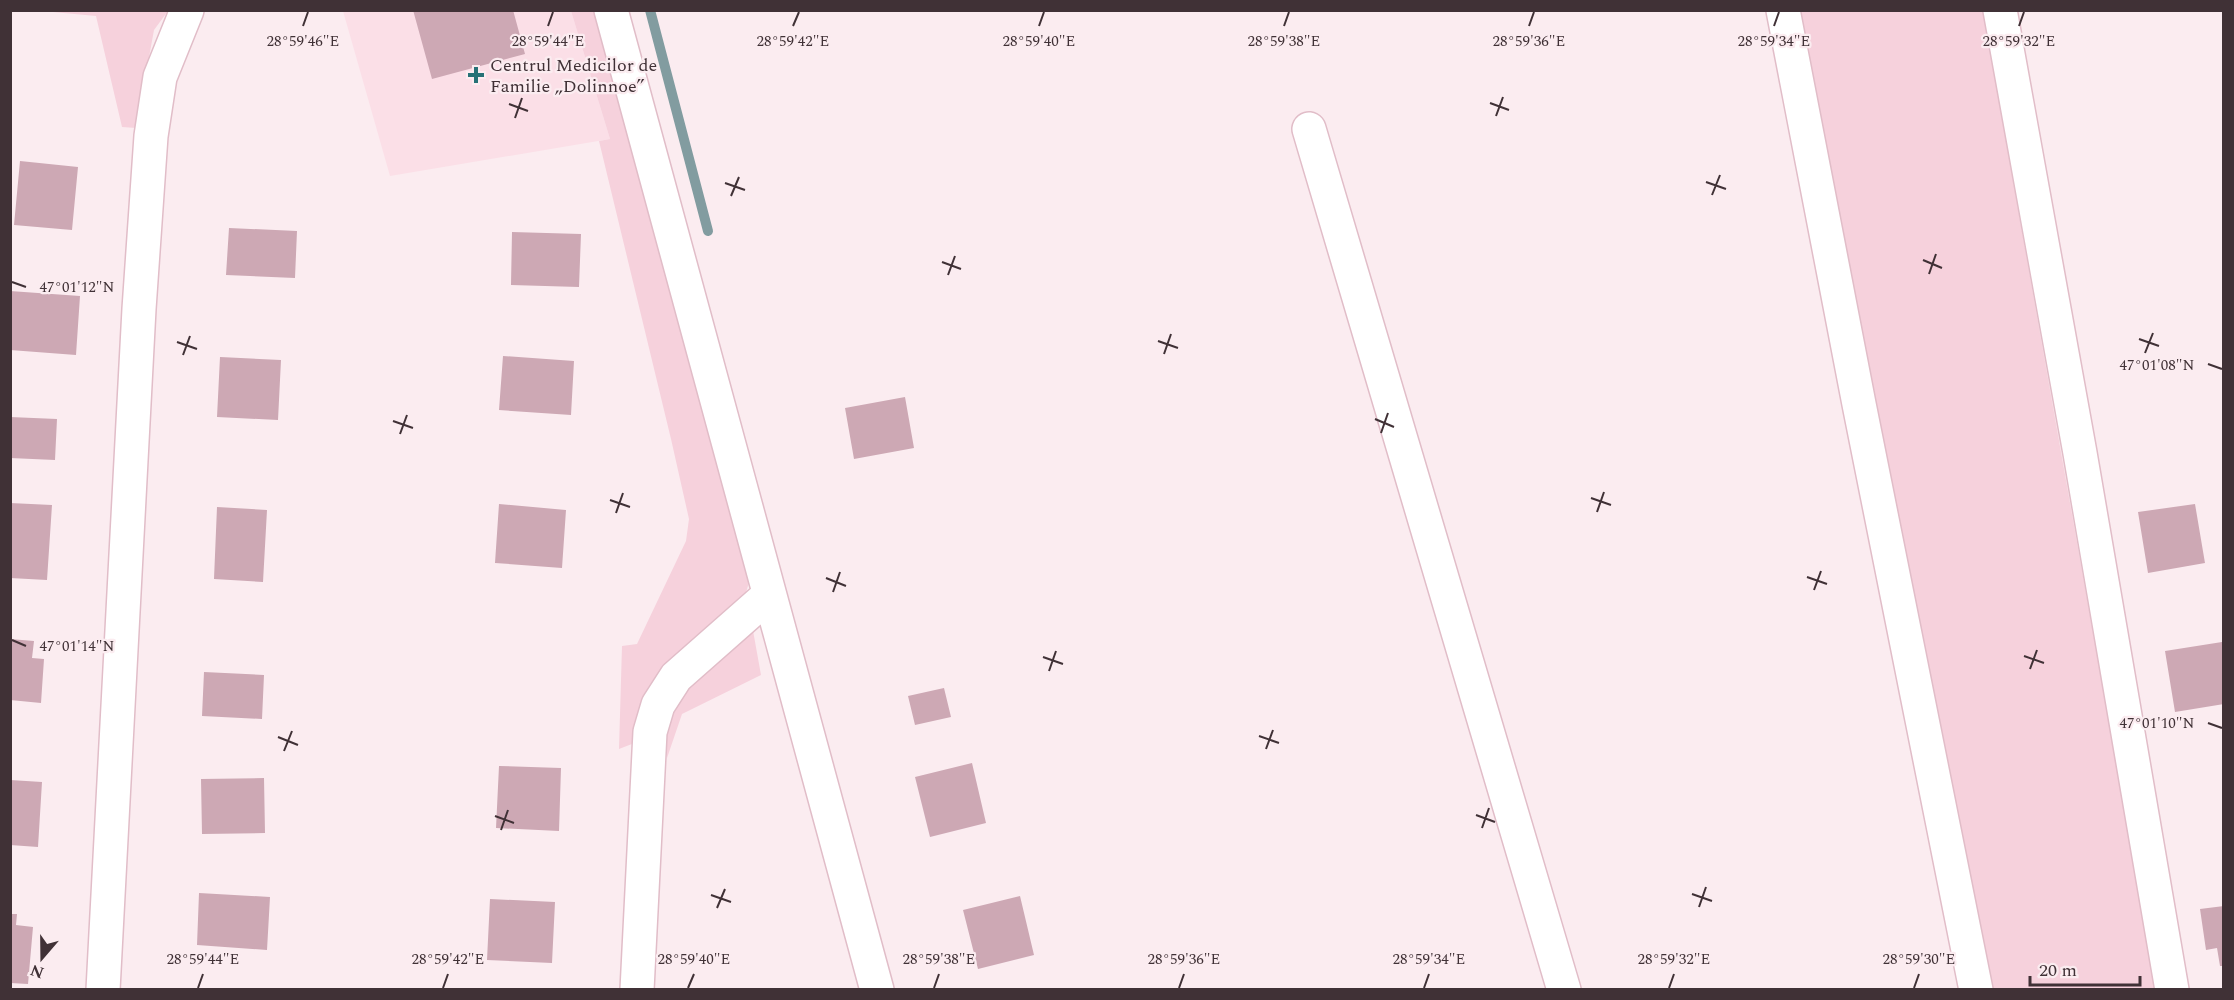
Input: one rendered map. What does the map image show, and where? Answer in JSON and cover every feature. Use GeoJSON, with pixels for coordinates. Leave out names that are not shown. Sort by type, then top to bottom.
{"type":"FeatureCollection","features":[{"type":"Feature","properties":{"kind":"street"},"geometry":{"type":"LineString","coordinates":[[103,990],[139,309],[151,136],[160,76],[187,10]]}},
{"type":"Feature","properties":{"kind":"street"},"geometry":{"type":"LineString","coordinates":[[611,10],[877,990]]}},
{"type":"Feature","properties":{"kind":"street"},"geometry":{"type":"LineString","coordinates":[[1784,10],[1976,990]]}},
{"type":"Feature","properties":{"kind":"street"},"geometry":{"type":"LineString","coordinates":[[2000,10],[2078,442],[2172,990]]}},
{"type":"Feature","properties":{"kind":"street"},"geometry":{"type":"LineString","coordinates":[[1309,129],[1564,990]]}},
{"type":"Feature","properties":{"kind":"street"},"geometry":{"type":"LineString","coordinates":[[637,990],[650,732],[658,705],[676,677],[769,595]]}},
{"type":"Feature","properties":{"kind":"shaded area"},"geometry":{"type":"Polygon","coordinates":[[[42,11],[168,11],[154,30],[136,128],[122,127],[96,16],[42,11]]]}},
{"type":"Feature","properties":{"kind":"shaded area","name":"Centrul Medicilor de Familie „Dolinnoe”"},"geometry":{"type":"Polygon","coordinates":[[[343,11],[571,11],[610,139],[390,176],[343,11]]]}},
{"type":"Feature","properties":{"kind":"shaded area"},"geometry":{"type":"Polygon","coordinates":[[[571,11],[596,11],[751,576],[744,599],[637,742],[619,749],[622,646],[637,644],[686,541],[689,519],[599,141],[610,139],[571,11]]]}},
{"type":"Feature","properties":{"kind":"shaded area"},"geometry":{"type":"Polygon","coordinates":[[[1795,11],[1983,11],[2156,989],[1987,989],[1795,11]]]}},
{"type":"Feature","properties":{"kind":"shaded area"},"geometry":{"type":"Polygon","coordinates":[[[752,625],[761,675],[682,714],[667,758],[663,727],[687,686],[752,625]]]}},
{"type":"Feature","properties":{"kind":"building"},"geometry":{"type":"Polygon","coordinates":[[[413,10],[513,10],[525,54],[432,79],[413,10]]]}},
{"type":"Feature","properties":{"kind":"building"},"geometry":{"type":"Polygon","coordinates":[[[20,161],[78,167],[72,230],[14,225],[20,161]]]}},
{"type":"Feature","properties":{"kind":"building"},"geometry":{"type":"Polygon","coordinates":[[[229,228],[297,231],[295,278],[226,275],[229,228]]]}},
{"type":"Feature","properties":{"kind":"building"},"geometry":{"type":"Polygon","coordinates":[[[512,232],[581,234],[579,287],[511,285],[512,232]]]}},
{"type":"Feature","properties":{"kind":"building"},"geometry":{"type":"Polygon","coordinates":[[[10,291],[80,296],[76,355],[10,350],[10,291]]]}},
{"type":"Feature","properties":{"kind":"building"},"geometry":{"type":"Polygon","coordinates":[[[503,356],[574,361],[571,415],[499,410],[503,356]]]}},
{"type":"Feature","properties":{"kind":"building"},"geometry":{"type":"Polygon","coordinates":[[[220,357],[281,360],[278,420],[217,417],[220,357]]]}},
{"type":"Feature","properties":{"kind":"building"},"geometry":{"type":"Polygon","coordinates":[[[905,397],[914,448],[854,459],[845,408],[905,397]]]}},
{"type":"Feature","properties":{"kind":"building"},"geometry":{"type":"Polygon","coordinates":[[[10,417],[57,419],[55,460],[10,458],[10,417]]]}},
{"type":"Feature","properties":{"kind":"building"},"geometry":{"type":"Polygon","coordinates":[[[10,503],[52,505],[47,580],[10,578],[10,503]]]}},
{"type":"Feature","properties":{"kind":"building"},"geometry":{"type":"Polygon","coordinates":[[[499,504],[566,510],[562,568],[495,563],[499,504]]]}},
{"type":"Feature","properties":{"kind":"building"},"geometry":{"type":"Polygon","coordinates":[[[2195,504],[2205,563],[2148,573],[2138,512],[2195,504]]]}},
{"type":"Feature","properties":{"kind":"building"},"geometry":{"type":"Polygon","coordinates":[[[217,507],[267,510],[263,582],[214,579],[217,507]]]}},
{"type":"Feature","properties":{"kind":"building"},"geometry":{"type":"Polygon","coordinates":[[[10,639],[34,641],[32,658],[44,659],[41,703],[10,700],[10,639]]]}},
{"type":"Feature","properties":{"kind":"building"},"geometry":{"type":"Polygon","coordinates":[[[2222,642],[2224,704],[2175,712],[2165,651],[2222,642]]]}},
{"type":"Feature","properties":{"kind":"building"},"geometry":{"type":"Polygon","coordinates":[[[204,672],[264,675],[262,719],[202,716],[204,672]]]}},
{"type":"Feature","properties":{"kind":"building"},"geometry":{"type":"Polygon","coordinates":[[[944,688],[951,717],[915,725],[908,696],[944,688]]]}},
{"type":"Feature","properties":{"kind":"building"},"geometry":{"type":"Polygon","coordinates":[[[972,763],[986,823],[930,837],[915,777],[972,763]]]}},
{"type":"Feature","properties":{"kind":"building"},"geometry":{"type":"Polygon","coordinates":[[[499,766],[561,768],[559,831],[496,828],[499,766]]]}},
{"type":"Feature","properties":{"kind":"building"},"geometry":{"type":"Polygon","coordinates":[[[264,778],[265,833],[202,834],[201,779],[264,778]]]}},
{"type":"Feature","properties":{"kind":"building"},"geometry":{"type":"Polygon","coordinates":[[[10,780],[42,782],[38,847],[10,845],[10,780]]]}},
{"type":"Feature","properties":{"kind":"building"},"geometry":{"type":"Polygon","coordinates":[[[199,893],[270,897],[267,950],[197,945],[199,893]]]}},
{"type":"Feature","properties":{"kind":"building"},"geometry":{"type":"Polygon","coordinates":[[[1020,896],[1034,955],[978,969],[963,910],[1020,896]]]}},
{"type":"Feature","properties":{"kind":"building"},"geometry":{"type":"Polygon","coordinates":[[[490,899],[555,902],[552,963],[487,960],[490,899]]]}},
{"type":"Feature","properties":{"kind":"building"},"geometry":{"type":"Polygon","coordinates":[[[2224,906],[2224,966],[2220,966],[2217,948],[2206,950],[2200,909],[2224,906]]]}},
{"type":"Feature","properties":{"kind":"building"},"geometry":{"type":"Polygon","coordinates":[[[10,914],[17,914],[16,925],[33,927],[28,984],[10,983],[10,914]]]}},
{"type":"Feature","properties":{"kind":"waterway"},"geometry":{"type":"LineString","coordinates":[[650,10],[708,231]]}},
{"type":"Feature","properties":{"kind":"place","name":"Centrul Medicilor de Familie „Dolinnoe”"},"geometry":{"type":"Point","coordinates":[476,75]}}]}
